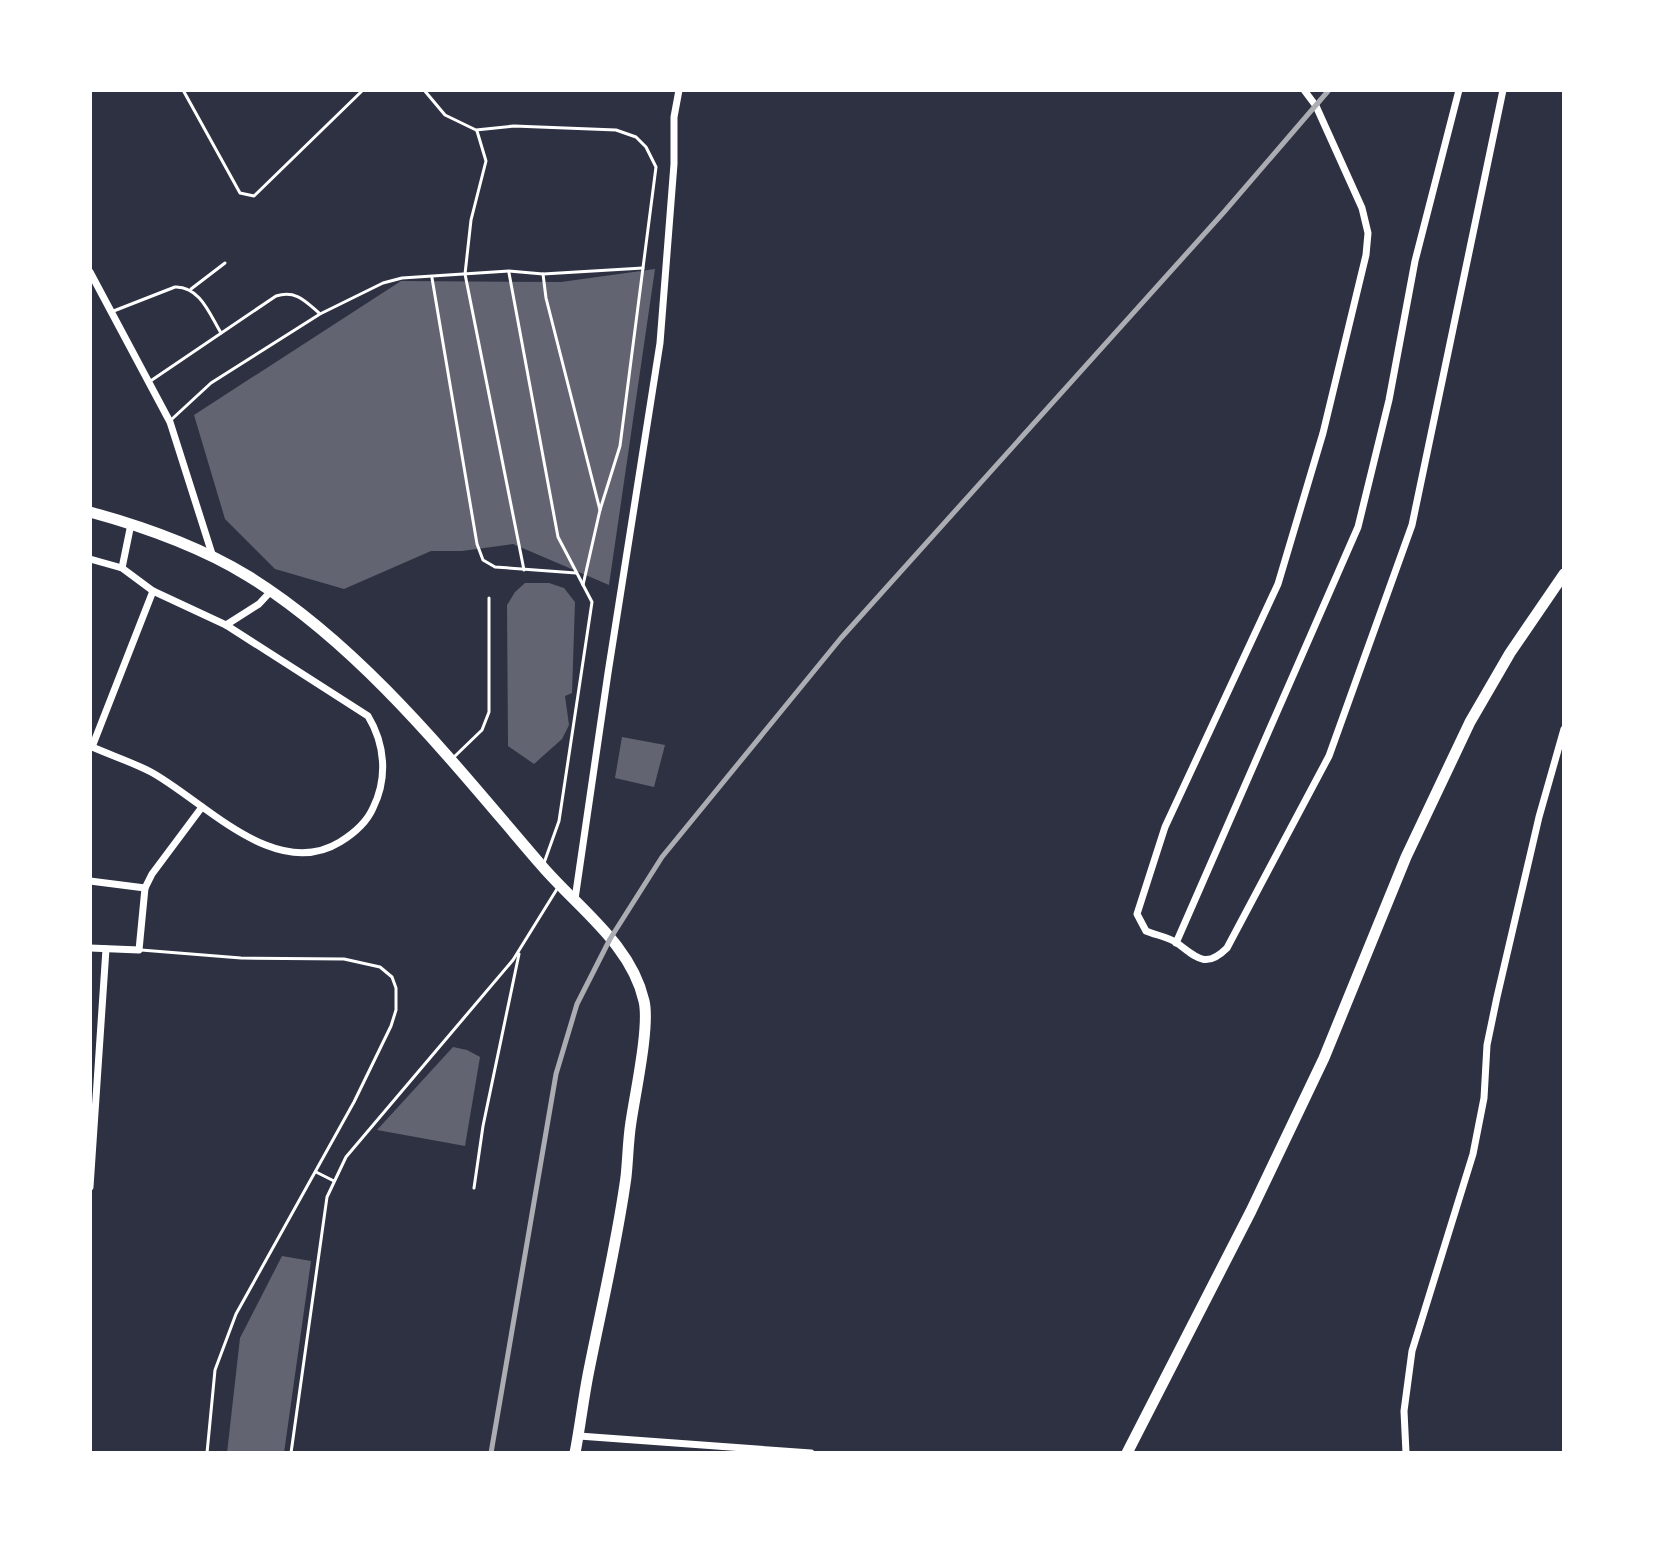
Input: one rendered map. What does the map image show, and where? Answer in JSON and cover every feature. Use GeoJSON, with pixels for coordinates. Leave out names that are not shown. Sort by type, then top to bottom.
{"type":"FeatureCollection","features":[{"type":"Feature","properties":{"kind":"highway"},"geometry":{"type":"LineString","coordinates":[[90,512],[168,537],[213,557],[271,591],[370,674],[451,760],[628,962],[645,1004],[626,1177],[575,1453]]}},
{"type":"Feature","properties":{"kind":"highway"},"geometry":{"type":"LineString","coordinates":[[1127,1453],[1251,1211],[1324,1058],[1401,867],[1470,722],[1510,653],[1564,574]]}},
{"type":"Feature","properties":{"kind":"street"},"geometry":{"type":"LineString","coordinates":[[575,899],[660,343],[674,164],[674,117],[679,90]]}},
{"type":"Feature","properties":{"kind":"street"},"geometry":{"type":"LineString","coordinates":[[1304,90],[1316,106],[1362,208],[1368,233],[1366,255],[1323,433],[1278,584],[1165,827],[1137,914],[1146,931],[1176,943],[1183,951],[1205,960],[1216,959],[1227,948],[1329,756],[1412,525],[1503,90]]}},
{"type":"Feature","properties":{"kind":"street"},"geometry":{"type":"LineString","coordinates":[[1176,943],[1358,527],[1389,400],[1415,261],[1459,90]]}},
{"type":"Feature","properties":{"kind":"street"},"geometry":{"type":"LineString","coordinates":[[90,272],[170,422],[213,557]]}},
{"type":"Feature","properties":{"kind":"street"},"geometry":{"type":"LineString","coordinates":[[122,568],[131,524]]}},
{"type":"Feature","properties":{"kind":"street"},"geometry":{"type":"LineString","coordinates":[[90,559],[122,568],[153,591],[226,625],[368,716],[378,732],[383,751],[381,788],[372,811],[356,832],[317,852],[297,854],[270,847],[202,807],[152,772],[91,746],[153,591]]}},
{"type":"Feature","properties":{"kind":"street"},"geometry":{"type":"LineString","coordinates":[[226,625],[259,604],[271,591]]}},
{"type":"Feature","properties":{"kind":"street"},"geometry":{"type":"LineString","coordinates":[[1406,1453],[1404,1411],[1412,1351],[1448,1230],[1465,1186],[1484,1098],[1487,1045],[1497,997],[1539,817],[1564,729]]}},
{"type":"Feature","properties":{"kind":"street"},"geometry":{"type":"LineString","coordinates":[[90,948],[139,950],[145,888],[202,807]]}},
{"type":"Feature","properties":{"kind":"street"},"geometry":{"type":"LineString","coordinates":[[90,881],[145,888]]}},
{"type":"Feature","properties":{"kind":"street"},"geometry":{"type":"LineString","coordinates":[[90,1187],[106,949]]}},
{"type":"Feature","properties":{"kind":"street"},"geometry":{"type":"LineString","coordinates":[[579,1436],[811,1453]]}},
{"type":"Feature","properties":{"kind":"lane"},"geometry":{"type":"LineString","coordinates":[[183,90],[240,193],[254,196],[363,90]]}},
{"type":"Feature","properties":{"kind":"lane"},"geometry":{"type":"LineString","coordinates":[[424,90],[445,115],[476,130],[514,126],[616,130],[636,137],[646,147],[656,167],[620,446],[600,510],[583,585]]}},
{"type":"Feature","properties":{"kind":"lane"},"geometry":{"type":"LineString","coordinates":[[476,130],[486,161],[471,220],[465,274],[524,570]]}},
{"type":"Feature","properties":{"kind":"lane"},"geometry":{"type":"LineString","coordinates":[[111,312],[175,287],[191,289],[225,263]]}},
{"type":"Feature","properties":{"kind":"lane"},"geometry":{"type":"LineString","coordinates":[[170,422],[211,383],[320,314],[383,283],[402,278],[509,271],[543,274],[643,268]]}},
{"type":"Feature","properties":{"kind":"lane"},"geometry":{"type":"LineString","coordinates":[[509,271],[558,537],[592,602],[559,821],[542,866]]}},
{"type":"Feature","properties":{"kind":"lane"},"geometry":{"type":"LineString","coordinates":[[543,274],[546,298],[600,510]]}},
{"type":"Feature","properties":{"kind":"lane"},"geometry":{"type":"LineString","coordinates":[[432,278],[477,544],[483,560],[495,567],[576,573]]}},
{"type":"Feature","properties":{"kind":"lane"},"geometry":{"type":"LineString","coordinates":[[191,289],[221,333]]}},
{"type":"Feature","properties":{"kind":"lane"},"geometry":{"type":"LineString","coordinates":[[149,382],[276,296],[287,293],[297,295],[320,314]]}},
{"type":"Feature","properties":{"kind":"lane"},"geometry":{"type":"LineString","coordinates":[[451,760],[482,730],[489,712],[489,598]]}},
{"type":"Feature","properties":{"kind":"lane"},"geometry":{"type":"LineString","coordinates":[[291,1453],[327,1197],[334,1181],[346,1157],[519,950],[559,885]]}},
{"type":"Feature","properties":{"kind":"lane"},"geometry":{"type":"LineString","coordinates":[[139,950],[241,958],[344,959],[380,967],[392,977],[396,988],[393,1018],[354,1102],[236,1314],[215,1370],[207,1453]]}},
{"type":"Feature","properties":{"kind":"lane"},"geometry":{"type":"LineString","coordinates":[[474,1188],[483,1126],[519,950]]}},
{"type":"Feature","properties":{"kind":"lane"},"geometry":{"type":"LineString","coordinates":[[315,1171],[334,1181]]}},
{"type":"Feature","properties":{"kind":"building"},"geometry":{"type":"Polygon","coordinates":[[[655,269],[609,585],[513,544],[462,551],[431,551],[344,589],[275,569],[225,519],[194,415],[401,281],[561,282],[655,269]]]}},
{"type":"Feature","properties":{"kind":"building"},"geometry":{"type":"Polygon","coordinates":[[[525,583],[549,583],[564,588],[575,602],[572,693],[565,696],[569,725],[562,739],[534,764],[508,746],[507,605],[525,583]]]}},
{"type":"Feature","properties":{"kind":"building"},"geometry":{"type":"Polygon","coordinates":[[[622,737],[665,745],[654,787],[615,778],[622,737]]]}},
{"type":"Feature","properties":{"kind":"building"},"geometry":{"type":"Polygon","coordinates":[[[453,1047],[480,1057],[465,1146],[377,1130],[453,1047]]]}},
{"type":"Feature","properties":{"kind":"building"},"geometry":{"type":"Polygon","coordinates":[[[282,1256],[311,1261],[284,1453],[227,1453],[240,1338],[282,1256]]]}},
{"type":"Feature","properties":{"kind":"railway"},"geometry":{"type":"LineString","coordinates":[[491,1453],[556,1074],[577,1004],[610,939],[662,857],[841,638],[1224,212],[1329,90]]}}]}
